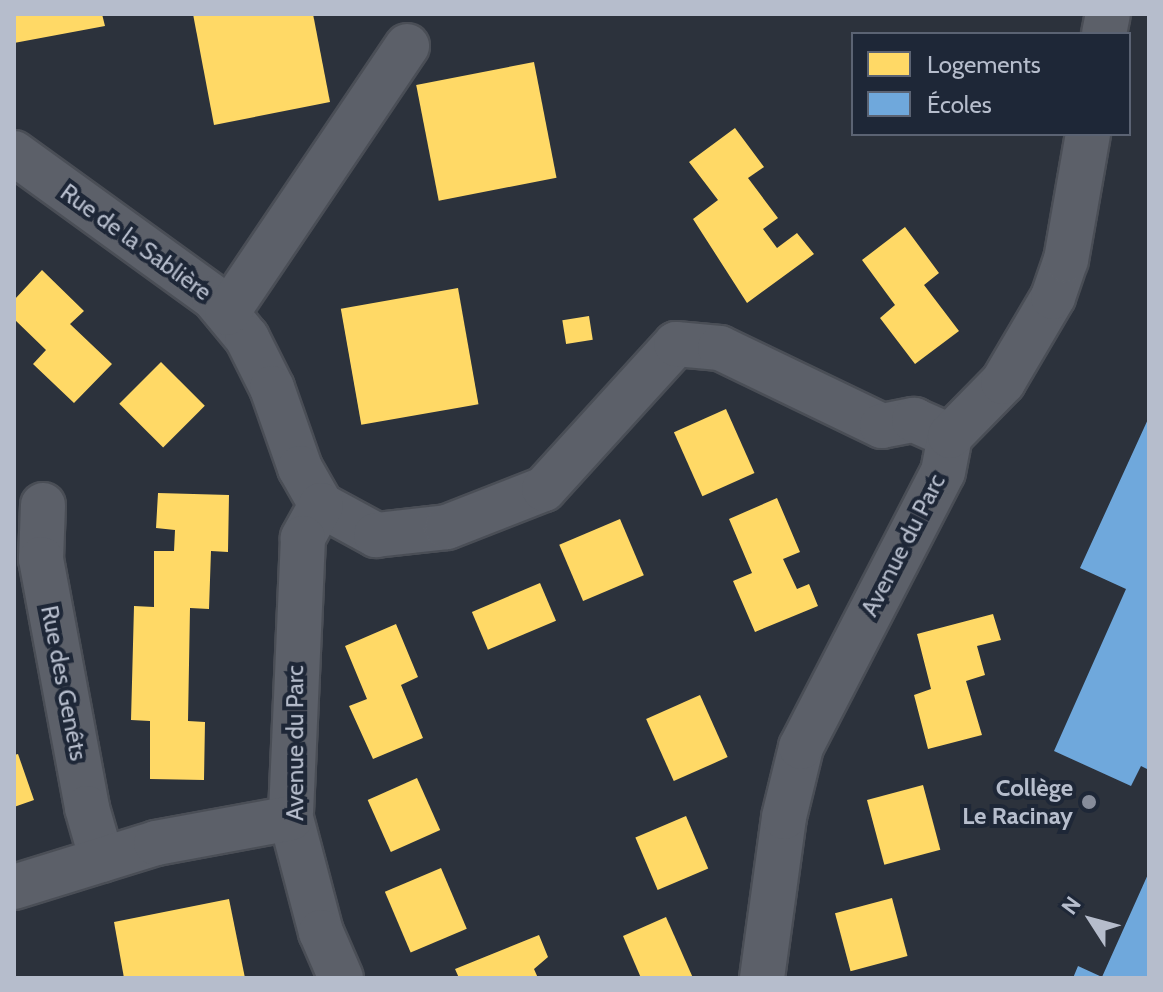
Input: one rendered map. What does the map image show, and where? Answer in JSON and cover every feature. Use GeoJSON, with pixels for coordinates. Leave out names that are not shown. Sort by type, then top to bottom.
{"type":"FeatureCollection","features":[{"type":"Feature","properties":{"kind":"street"},"geometry":{"type":"LineString","coordinates":[[227,313],[407,46]]}},
{"type":"Feature","properties":{"kind":"street"},"geometry":{"type":"LineString","coordinates":[[321,505],[376,535],[447,527],[499,511],[544,489],[577,458],[676,344],[720,348],[882,426],[914,420],[950,436],[1003,382],[1053,297],[1066,260],[1088,136]]}},
{"type":"Feature","properties":{"kind":"street","name":"Rue de la Sablière"},"geometry":{"type":"LineString","coordinates":[[14,153],[214,298],[247,338],[300,468],[321,505]]}},
{"type":"Feature","properties":{"kind":"street","name":"Avenue du Parc"},"geometry":{"type":"LineString","coordinates":[[762,978],[784,817],[801,747],[943,472],[950,436]]}},
{"type":"Feature","properties":{"kind":"street","name":"Rue des Genêts"},"geometry":{"type":"LineString","coordinates":[[43,505],[41,559],[87,808],[102,860]]}},
{"type":"Feature","properties":{"kind":"street","name":"Avenue du Parc"},"geometry":{"type":"LineString","coordinates":[[321,505],[303,538],[291,818],[321,932],[341,978]]}},
{"type":"Feature","properties":{"kind":"street"},"geometry":{"type":"LineString","coordinates":[[14,887],[156,843],[291,818]]}},
{"type":"Feature","properties":{"kind":"building: Logements"},"geometry":{"type":"Polygon","coordinates":[[[14,14],[102,14],[105,26],[14,43],[14,14]]]}},
{"type":"Feature","properties":{"kind":"building: Logements"},"geometry":{"type":"Polygon","coordinates":[[[193,14],[313,14],[330,102],[214,125],[193,14]]]}},
{"type":"Feature","properties":{"kind":"building: Logements"},"geometry":{"type":"Polygon","coordinates":[[[534,62],[557,178],[439,201],[416,85],[534,62]]]}},
{"type":"Feature","properties":{"kind":"building: Logements"},"geometry":{"type":"Polygon","coordinates":[[[735,128],[764,167],[748,178],[778,218],[763,229],[777,248],[797,233],[814,254],[747,303],[693,219],[718,200],[689,162],[735,128]]]}},
{"type":"Feature","properties":{"kind":"building: Logements"},"geometry":{"type":"Polygon","coordinates":[[[905,227],[939,273],[924,285],[959,331],[915,364],[880,318],[895,305],[862,260],[905,227]]]}},
{"type":"Feature","properties":{"kind":"building: Logements"},"geometry":{"type":"Polygon","coordinates":[[[42,270],[84,311],[70,324],[112,364],[74,403],[33,364],[46,350],[14,319],[14,300],[42,270]]]}},
{"type":"Feature","properties":{"kind":"building: Logements"},"geometry":{"type":"Polygon","coordinates":[[[458,288],[478,404],[361,425],[341,309],[458,288]]]}},
{"type":"Feature","properties":{"kind":"building: Logements"},"geometry":{"type":"Polygon","coordinates":[[[589,316],[593,340],[566,344],[562,320],[589,316]]]}},
{"type":"Feature","properties":{"kind":"building: Logements"},"geometry":{"type":"Polygon","coordinates":[[[161,362],[205,406],[163,448],[119,404],[161,362]]]}},
{"type":"Feature","properties":{"kind":"building: Logements"},"geometry":{"type":"Polygon","coordinates":[[[726,409],[754,473],[702,496],[674,432],[726,409]]]}},
{"type":"Feature","properties":{"kind":"building: Logements"},"geometry":{"type":"Polygon","coordinates":[[[158,493],[229,495],[228,552],[211,551],[209,609],[190,608],[188,721],[205,722],[204,780],[150,779],[150,721],[131,720],[134,606],[154,607],[154,551],[174,551],[175,530],[156,528],[158,493]]]}},
{"type":"Feature","properties":{"kind":"building: Logements"},"geometry":{"type":"Polygon","coordinates":[[[777,498],[800,552],[783,559],[797,589],[809,584],[818,606],[755,632],[733,581],[752,573],[729,519],[777,498]]]}},
{"type":"Feature","properties":{"kind":"building: Logements"},"geometry":{"type":"Polygon","coordinates":[[[620,519],[644,575],[583,601],[559,545],[620,519]]]}},
{"type":"Feature","properties":{"kind":"building: Logements"},"geometry":{"type":"Polygon","coordinates":[[[540,583],[556,621],[488,650],[472,612],[540,583]]]}},
{"type":"Feature","properties":{"kind":"building: Logements"},"geometry":{"type":"Polygon","coordinates":[[[993,614],[1001,640],[977,646],[985,675],[966,681],[982,735],[928,749],[914,695],[931,689],[917,634],[993,614]]]}},
{"type":"Feature","properties":{"kind":"building: Logements"},"geometry":{"type":"Polygon","coordinates":[[[396,624],[418,677],[401,685],[423,738],[373,759],[349,706],[367,699],[345,646],[396,624]]]}},
{"type":"Feature","properties":{"kind":"building: Logements"},"geometry":{"type":"Polygon","coordinates":[[[700,695],[728,757],[674,781],[646,719],[700,695]]]}},
{"type":"Feature","properties":{"kind":"building: Logements"},"geometry":{"type":"Polygon","coordinates":[[[18,754],[34,800],[14,807],[14,755],[18,754]]]}},
{"type":"Feature","properties":{"kind":"building: Logements"},"geometry":{"type":"Polygon","coordinates":[[[417,778],[440,830],[391,852],[368,800],[417,778]]]}},
{"type":"Feature","properties":{"kind":"building: Logements"},"geometry":{"type":"Polygon","coordinates":[[[923,785],[940,850],[884,865],[867,800],[923,785]]]}},
{"type":"Feature","properties":{"kind":"building: Logements"},"geometry":{"type":"Polygon","coordinates":[[[686,816],[708,868],[658,890],[635,837],[686,816]]]}},
{"type":"Feature","properties":{"kind":"building: Logements"},"geometry":{"type":"Polygon","coordinates":[[[441,868],[467,929],[411,953],[385,892],[441,868]]]}},
{"type":"Feature","properties":{"kind":"building: Logements"},"geometry":{"type":"Polygon","coordinates":[[[892,898],[908,956],[851,971],[835,913],[892,898]]]}},
{"type":"Feature","properties":{"kind":"building: Logements"},"geometry":{"type":"Polygon","coordinates":[[[229,899],[245,978],[124,978],[114,922],[229,899]]]}},
{"type":"Feature","properties":{"kind":"building: Logements"},"geometry":{"type":"Polygon","coordinates":[[[666,917],[693,978],[641,978],[623,936],[666,917]]]}},
{"type":"Feature","properties":{"kind":"building: Logements"},"geometry":{"type":"Polygon","coordinates":[[[539,935],[548,957],[534,969],[538,978],[459,978],[455,969],[539,935]]]}},
{"type":"Feature","properties":{"kind":"building: Écoles"},"geometry":{"type":"Polygon","coordinates":[[[1149,417],[1149,770],[1141,766],[1131,786],[1054,751],[1126,589],[1080,568],[1149,417]]]}},
{"type":"Feature","properties":{"kind":"building: Écoles"},"geometry":{"type":"Polygon","coordinates":[[[1149,872],[1149,978],[1073,978],[1078,966],[1102,977],[1149,872]]]}},
{"type":"Feature","properties":{"kind":"place","name":"Collège Le Racinay"},"geometry":{"type":"Point","coordinates":[1089,802]}}]}
